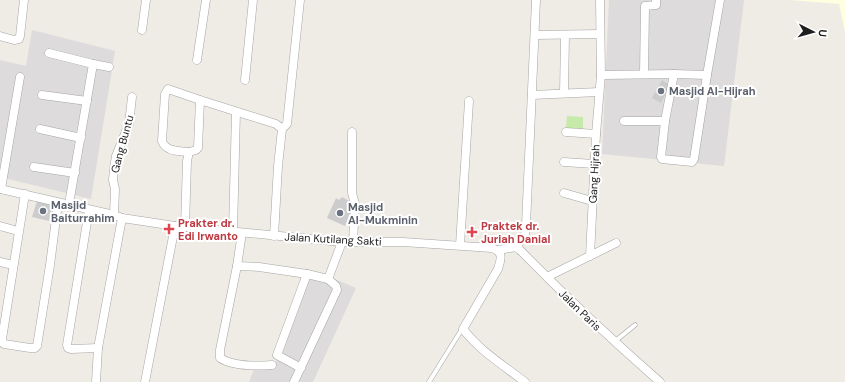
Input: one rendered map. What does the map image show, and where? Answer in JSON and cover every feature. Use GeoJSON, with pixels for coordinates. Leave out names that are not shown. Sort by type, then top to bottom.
{"type":"FeatureCollection","features":[{"type":"Feature","properties":{"kind":"street"},"geometry":{"type":"LineString","coordinates":[[0,36],[14,40],[19,39],[24,0]]}},
{"type":"Feature","properties":{"kind":"street"},"geometry":{"type":"LineString","coordinates":[[142,30],[146,0]]}},
{"type":"Feature","properties":{"kind":"street"},"geometry":{"type":"LineString","coordinates":[[197,60],[206,0]]}},
{"type":"Feature","properties":{"kind":"street"},"geometry":{"type":"LineString","coordinates":[[245,80],[253,0]]}},
{"type":"Feature","properties":{"kind":"street"},"geometry":{"type":"LineString","coordinates":[[274,236],[278,166],[282,129],[286,124],[300,0]]}},
{"type":"Feature","properties":{"kind":"street"},"geometry":{"type":"LineString","coordinates":[[525,382],[487,355],[463,329],[498,269],[501,254],[498,250],[516,247],[525,235],[536,0]]}},
{"type":"Feature","properties":{"kind":"street","name":"Gang Hijrah"},"geometry":{"type":"LineString","coordinates":[[590,256],[594,164],[601,75],[600,0]]}},
{"type":"Feature","properties":{"kind":"street"},"geometry":{"type":"LineString","coordinates":[[644,74],[645,6],[656,5],[656,0]]}},
{"type":"Feature","properties":{"kind":"street"},"geometry":{"type":"LineString","coordinates":[[674,74],[665,121],[662,158],[693,162],[706,75],[720,0]]}},
{"type":"Feature","properties":{"kind":"street"},"geometry":{"type":"LineString","coordinates":[[564,93],[565,34]]}},
{"type":"Feature","properties":{"kind":"street"},"geometry":{"type":"LineString","coordinates":[[534,35],[600,34]]}},
{"type":"Feature","properties":{"kind":"street"},"geometry":{"type":"LineString","coordinates":[[50,53],[109,67]]}},
{"type":"Feature","properties":{"kind":"street"},"geometry":{"type":"LineString","coordinates":[[70,204],[93,64]]}},
{"type":"Feature","properties":{"kind":"street"},"geometry":{"type":"LineString","coordinates":[[601,75],[706,75]]}},
{"type":"Feature","properties":{"kind":"street"},"geometry":{"type":"LineString","coordinates":[[0,189],[20,77]]}},
{"type":"Feature","properties":{"kind":"street"},"geometry":{"type":"LineString","coordinates":[[200,100],[198,148],[189,152],[168,149],[162,141],[165,94],[168,89],[276,124],[282,129]]}},
{"type":"Feature","properties":{"kind":"street"},"geometry":{"type":"LineString","coordinates":[[532,95],[599,92]]}},
{"type":"Feature","properties":{"kind":"street"},"geometry":{"type":"LineString","coordinates":[[42,95],[87,101]]}},
{"type":"Feature","properties":{"kind":"street","name":"Gang Buntu"},"geometry":{"type":"LineString","coordinates":[[114,215],[115,189],[112,180],[116,156],[129,124],[132,97]]}},
{"type":"Feature","properties":{"kind":"street"},"geometry":{"type":"LineString","coordinates":[[460,245],[469,101]]}},
{"type":"Feature","properties":{"kind":"street"},"geometry":{"type":"LineString","coordinates":[[233,231],[236,112]]}},
{"type":"Feature","properties":{"kind":"street"},"geometry":{"type":"LineString","coordinates":[[624,121],[665,121]]}},
{"type":"Feature","properties":{"kind":"street"},"geometry":{"type":"LineString","coordinates":[[40,129],[81,138]]}},
{"type":"Feature","properties":{"kind":"street"},"geometry":{"type":"LineString","coordinates":[[352,132],[352,193],[355,204],[353,242]]}},
{"type":"Feature","properties":{"kind":"street"},"geometry":{"type":"LineString","coordinates":[[566,132],[596,134]]}},
{"type":"Feature","properties":{"kind":"street"},"geometry":{"type":"LineString","coordinates":[[185,227],[187,161],[189,152]]}},
{"type":"Feature","properties":{"kind":"street"},"geometry":{"type":"LineString","coordinates":[[564,162],[594,164]]}},
{"type":"Feature","properties":{"kind":"street"},"geometry":{"type":"LineString","coordinates":[[34,167],[75,173]]}},
{"type":"Feature","properties":{"kind":"street","name":"Jalan Kutilang Sakti"},"geometry":{"type":"LineString","coordinates":[[0,189],[58,203],[70,204],[122,218],[175,226],[342,242],[403,242],[485,247],[498,250]]}},
{"type":"Feature","properties":{"kind":"street"},"geometry":{"type":"LineString","coordinates":[[564,193],[592,201]]}},
{"type":"Feature","properties":{"kind":"street"},"geometry":{"type":"LineString","coordinates":[[25,194],[13,265],[4,295],[2,330],[2,342],[4,344],[30,348],[37,346],[58,203]]}},
{"type":"Feature","properties":{"kind":"street"},"geometry":{"type":"LineString","coordinates":[[90,210],[67,345],[71,349],[98,348]]}},
{"type":"Feature","properties":{"kind":"street"},"geometry":{"type":"LineString","coordinates":[[96,382],[98,348],[122,218]]}},
{"type":"Feature","properties":{"kind":"street"},"geometry":{"type":"LineString","coordinates":[[0,226],[18,231]]}},
{"type":"Feature","properties":{"kind":"street"},"geometry":{"type":"LineString","coordinates":[[145,382],[175,226]]}},
{"type":"Feature","properties":{"kind":"street"},"geometry":{"type":"LineString","coordinates":[[242,233],[220,350],[220,358],[224,361],[250,365],[272,365]]}},
{"type":"Feature","properties":{"kind":"street"},"geometry":{"type":"LineString","coordinates":[[328,279],[342,242]]}},
{"type":"Feature","properties":{"kind":"street"},"geometry":{"type":"LineString","coordinates":[[547,277],[616,243]]}},
{"type":"Feature","properties":{"kind":"street","name":"Jalan Paris"},"geometry":{"type":"LineString","coordinates":[[516,247],[614,342],[660,382]]}},
{"type":"Feature","properties":{"kind":"street"},"geometry":{"type":"LineString","coordinates":[[0,262],[13,265]]}},
{"type":"Feature","properties":{"kind":"street"},"geometry":{"type":"LineString","coordinates":[[237,266],[259,267],[307,274],[328,279],[336,286],[337,290],[294,382]]}},
{"type":"Feature","properties":{"kind":"street"},"geometry":{"type":"LineString","coordinates":[[301,368],[277,355],[307,274]]}},
{"type":"Feature","properties":{"kind":"lane"},"geometry":{"type":"LineString","coordinates":[[614,342],[635,325]]}},
{"type":"Feature","properties":{"kind":"lane"},"geometry":{"type":"LineString","coordinates":[[429,382],[463,329]]}},
{"type":"Feature","properties":{"kind":"shaded area"},"geometry":{"type":"Polygon","coordinates":[[[609,0],[744,0],[724,166],[602,154],[609,0]]]}},
{"type":"Feature","properties":{"kind":"shaded area"},"geometry":{"type":"Polygon","coordinates":[[[790,0],[845,0],[845,32],[839,4],[790,0]]]}},
{"type":"Feature","properties":{"kind":"shaded area"},"geometry":{"type":"Polygon","coordinates":[[[32,30],[115,51],[91,199],[0,177],[0,60],[26,66],[32,30]]]}},
{"type":"Feature","properties":{"kind":"shaded area","name":"Masjid Al-Hijrah"},"geometry":{"type":"Polygon","coordinates":[[[662,80],[670,85],[661,103],[652,98],[662,80]]]}},
{"type":"Feature","properties":{"kind":"shaded area","name":"Masjid Al-Mukminin"},"geometry":{"type":"Polygon","coordinates":[[[342,197],[353,203],[353,209],[345,226],[327,218],[336,198],[339,200],[342,197]]]}},
{"type":"Feature","properties":{"kind":"shaded area","name":"Masjid Baiturrahim"},"geometry":{"type":"Polygon","coordinates":[[[37,201],[53,205],[49,221],[32,217],[37,201]]]}},
{"type":"Feature","properties":{"kind":"shaded area"},"geometry":{"type":"Polygon","coordinates":[[[310,273],[330,277],[356,288],[313,382],[249,382],[256,364],[274,367],[310,273]]]}},
{"type":"Feature","properties":{"kind":"green space"},"geometry":{"type":"Polygon","coordinates":[[[567,116],[583,117],[583,129],[566,128],[567,116]]]}},
{"type":"Feature","properties":{"kind":"place","name":"Masjid Al-Hijrah"},"geometry":{"type":"Point","coordinates":[661,91]}},
{"type":"Feature","properties":{"kind":"place","name":"Masjid Baiturrahim"},"geometry":{"type":"Point","coordinates":[43,211]}},
{"type":"Feature","properties":{"kind":"place","name":"Masjid Al-Mukminin"},"geometry":{"type":"Point","coordinates":[340,213]}},
{"type":"Feature","properties":{"kind":"place","name":"Prakter dr. Edi Irwanto"},"geometry":{"type":"Point","coordinates":[169,229]}},
{"type":"Feature","properties":{"kind":"place","name":"Praktek dr. Juriah Danial"},"geometry":{"type":"Point","coordinates":[472,232]}}]}
